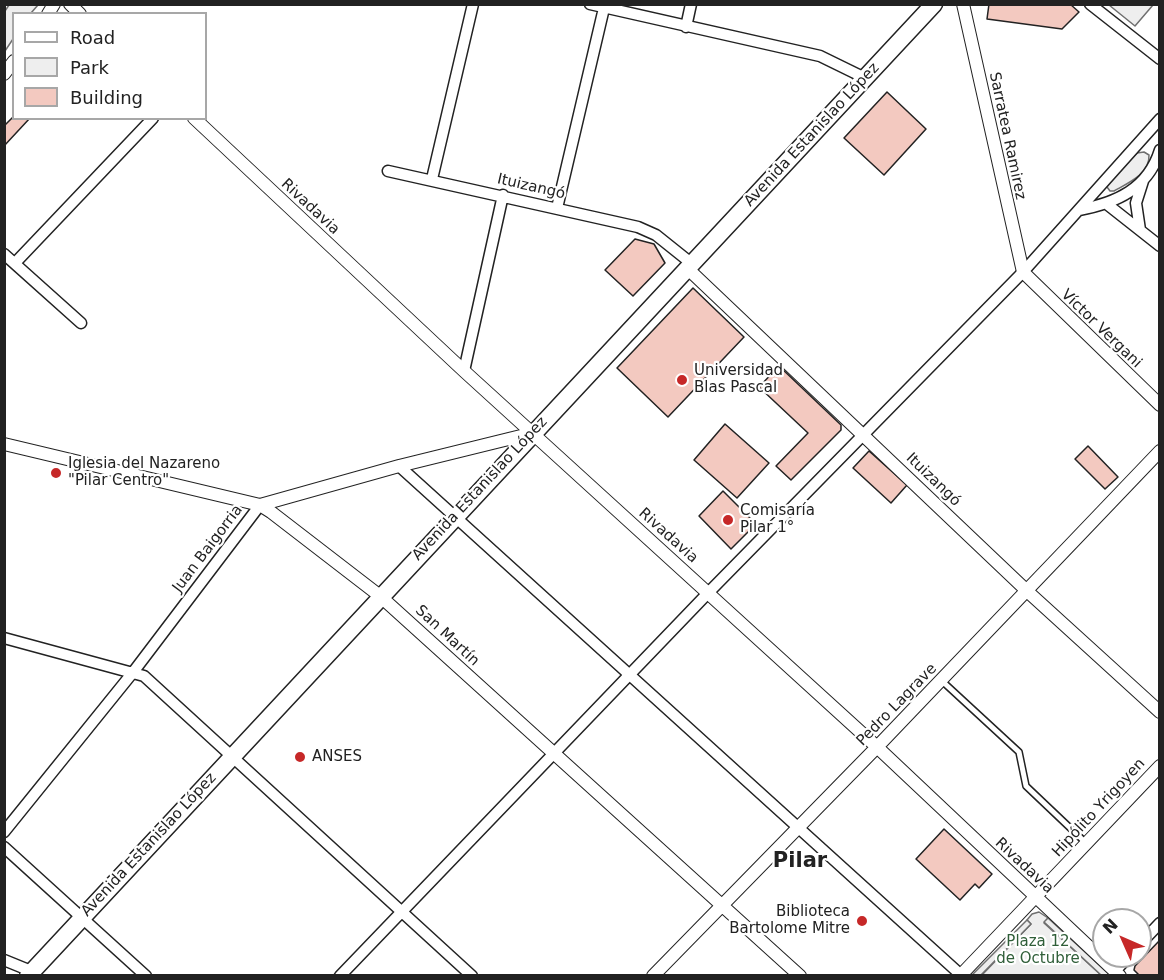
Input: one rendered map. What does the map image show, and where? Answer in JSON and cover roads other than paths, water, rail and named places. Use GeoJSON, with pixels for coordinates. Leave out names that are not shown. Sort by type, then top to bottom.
{"type":"FeatureCollection","features":[{"type":"Feature","properties":{"kind":"main road","name":"Avenida Estanislao López"},"geometry":{"type":"LineString","coordinates":[[30,973],[934,4]]}},
{"type":"Feature","properties":{"kind":"street"},"geometry":{"type":"LineString","coordinates":[[432,179],[473,4]]}},
{"type":"Feature","properties":{"kind":"street"},"geometry":{"type":"LineString","coordinates":[[590,4],[820,56],[865,78]]}},
{"type":"Feature","properties":{"kind":"street"},"geometry":{"type":"LineString","coordinates":[[686,27],[691,4]]}},
{"type":"Feature","properties":{"kind":"street","name":"Sarratea Ramirez"},"geometry":{"type":"LineString","coordinates":[[963,4],[1023,272]]}},
{"type":"Feature","properties":{"kind":"street"},"geometry":{"type":"LineString","coordinates":[[1090,4],[1160,59]]}},
{"type":"Feature","properties":{"kind":"street"},"geometry":{"type":"LineString","coordinates":[[557,208],[604,8]]}},
{"type":"Feature","properties":{"kind":"street"},"geometry":{"type":"LineString","coordinates":[[340,975],[708,593],[1023,272],[1160,119]]}},
{"type":"Feature","properties":{"kind":"street"},"geometry":{"type":"LineString","coordinates":[[15,263],[151,120]]}},
{"type":"Feature","properties":{"kind":"street","name":"Rivadavia"},"geometry":{"type":"LineString","coordinates":[[196,120],[464,371],[877,747],[1034,897],[1118,973]]}},
{"type":"Feature","properties":{"kind":"street"},"geometry":{"type":"LineString","coordinates":[[1140,143],[1158,155],[1143,181],[1136,203],[1140,230]]}},
{"type":"Feature","properties":{"kind":"street","name":"Ituizangó"},"geometry":{"type":"LineString","coordinates":[[387,171],[503,195],[648,231],[689,266],[1027,591],[1160,712]]}},
{"type":"Feature","properties":{"kind":"street"},"geometry":{"type":"LineString","coordinates":[[1104,181],[1108,205],[1160,246]]}},
{"type":"Feature","properties":{"kind":"street"},"geometry":{"type":"LineString","coordinates":[[1080,210],[1108,205],[1143,181]]}},
{"type":"Feature","properties":{"kind":"street"},"geometry":{"type":"LineString","coordinates":[[464,371],[503,195]]}},
{"type":"Feature","properties":{"kind":"street"},"geometry":{"type":"LineString","coordinates":[[4,254],[81,323]]}},
{"type":"Feature","properties":{"kind":"street","name":"Víctor Vergani"},"geometry":{"type":"LineString","coordinates":[[1023,272],[1160,405]]}},
{"type":"Feature","properties":{"kind":"street","name":"Juan Baigorria"},"geometry":{"type":"LineString","coordinates":[[4,832],[134,671],[260,505],[399,465],[533,433]]}},
{"type":"Feature","properties":{"kind":"street","name":"San Martín"},"geometry":{"type":"LineString","coordinates":[[4,444],[260,505],[380,596],[800,975]]}},
{"type":"Feature","properties":{"kind":"street","name":"Pedro Lagrave"},"geometry":{"type":"LineString","coordinates":[[653,975],[877,747],[1160,451]]}},
{"type":"Feature","properties":{"kind":"street"},"geometry":{"type":"LineString","coordinates":[[399,465],[960,975]]}},
{"type":"Feature","properties":{"kind":"street"},"geometry":{"type":"LineString","coordinates":[[4,638],[134,671],[150,681],[472,975]]}},
{"type":"Feature","properties":{"kind":"street","name":"Hipólito Yrigoyen"},"geometry":{"type":"LineString","coordinates":[[960,975],[1160,766]]}},
{"type":"Feature","properties":{"kind":"street"},"geometry":{"type":"LineString","coordinates":[[4,847],[146,975]]}},
{"type":"Feature","properties":{"kind":"street"},"geometry":{"type":"LineString","coordinates":[[4,960],[30,973]]}},
{"type":"Feature","properties":{"kind":"lane"},"geometry":{"type":"LineString","coordinates":[[941,680],[1019,752],[1026,786],[1087,844]]}},
{"type":"Feature","properties":{"kind":"place","name":"Universidad Blas Pascal"},"geometry":{"type":"Point","coordinates":[682,380]}},
{"type":"Feature","properties":{"kind":"place","name":"Iglesia del Nazareno \"Pilar Centro\""},"geometry":{"type":"Point","coordinates":[56,473]}},
{"type":"Feature","properties":{"kind":"place","name":"Comisaría Pilar 1°"},"geometry":{"type":"Point","coordinates":[728,520]}},
{"type":"Feature","properties":{"kind":"place","name":"ANSES"},"geometry":{"type":"Point","coordinates":[300,757]}},
{"type":"Feature","properties":{"kind":"place","name":"Biblioteca Bartolome Mitre"},"geometry":{"type":"Point","coordinates":[862,921]}},
{"type":"Feature","properties":{"kind":"district","name":"Pilar"},"geometry":{"type":"Point","coordinates":[800,862]}},
{"type":"Feature","properties":{"kind":"park label","name":"Plaza 12 de Octubre"},"geometry":{"type":"Point","coordinates":[1038,950]}}]}
